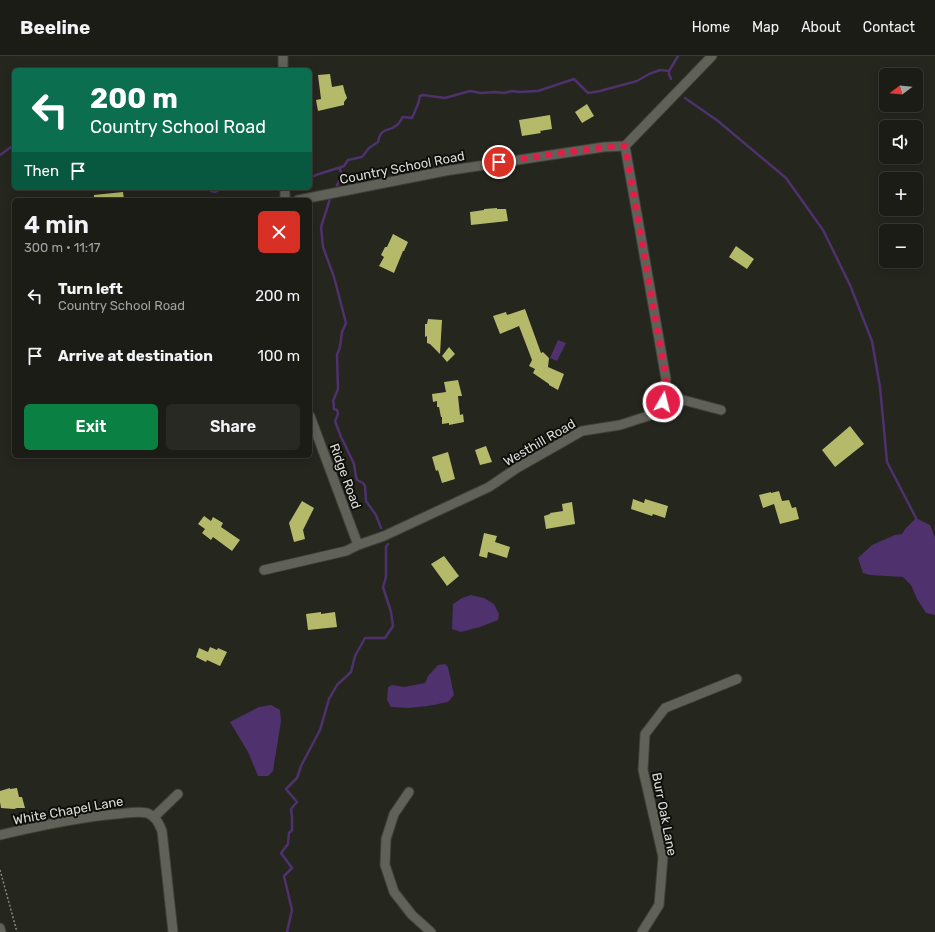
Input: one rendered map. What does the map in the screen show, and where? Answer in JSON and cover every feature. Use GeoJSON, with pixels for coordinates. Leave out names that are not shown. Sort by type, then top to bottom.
{"type":"FeatureCollection","features":[{"type":"Feature","properties":{"kind":"street"},"geometry":{"type":"LineString","coordinates":[[283,56],[283,68]]}},
{"type":"Feature","properties":{"kind":"street"},"geometry":{"type":"LineString","coordinates":[[625,146],[712,56]]}},
{"type":"Feature","properties":{"kind":"street","name":"Country School Road"},"geometry":{"type":"LineString","coordinates":[[308,198],[445,171],[604,147],[625,146]]}},
{"type":"Feature","properties":{"kind":"street","name":"Westhill Road"},"geometry":{"type":"LineString","coordinates":[[264,570],[346,551],[384,536],[489,487],[517,468],[582,431],[620,425],[648,416],[663,402],[666,379],[625,146]]}},
{"type":"Feature","properties":{"kind":"street"},"geometry":{"type":"LineString","coordinates":[[664,395],[721,410]]}},
{"type":"Feature","properties":{"kind":"street","name":"Ridge Road"},"geometry":{"type":"LineString","coordinates":[[312,421],[358,545]]}},
{"type":"Feature","properties":{"kind":"street","name":"Burr Oak Lane"},"geometry":{"type":"LineString","coordinates":[[642,932],[659,905],[663,857],[643,770],[645,734],[665,708],[737,679]]}},
{"type":"Feature","properties":{"kind":"street"},"geometry":{"type":"LineString","coordinates":[[409,792],[394,814],[386,839],[385,865],[394,892],[412,915],[431,932]]}},
{"type":"Feature","properties":{"kind":"street"},"geometry":{"type":"LineString","coordinates":[[173,932],[162,831],[159,822],[154,817],[178,794]]}},
{"type":"Feature","properties":{"kind":"street","name":"White Chapel Lane"},"geometry":{"type":"LineString","coordinates":[[0,836],[73,820],[110,814],[137,812],[154,817]]}},
{"type":"Feature","properties":{"kind":"street"},"geometry":{"type":"LineString","coordinates":[[0,928],[1,932]]}},
{"type":"Feature","properties":{"kind":"path"},"geometry":{"type":"LineString","coordinates":[[0,870],[17,932]]}},
{"type":"Feature","properties":{"kind":"shaded area"},"geometry":{"type":"Polygon","coordinates":[[[558,340],[566,343],[557,361],[550,358],[558,340]]]}},
{"type":"Feature","properties":{"kind":"shaded area"},"geometry":{"type":"Polygon","coordinates":[[[916,518],[930,525],[935,537],[935,615],[926,613],[917,599],[911,585],[903,577],[870,575],[863,573],[858,558],[872,545],[895,535],[902,534],[916,518]]]}},
{"type":"Feature","properties":{"kind":"shaded area"},"geometry":{"type":"Polygon","coordinates":[[[471,595],[484,598],[494,604],[499,614],[498,620],[461,632],[452,629],[453,604],[462,598],[471,595]]]}},
{"type":"Feature","properties":{"kind":"shaded area"},"geometry":{"type":"Polygon","coordinates":[[[445,664],[448,667],[454,695],[448,702],[409,708],[391,707],[387,700],[388,687],[392,685],[404,687],[425,683],[428,676],[438,665],[445,664]]]}},
{"type":"Feature","properties":{"kind":"shaded area"},"geometry":{"type":"Polygon","coordinates":[[[271,705],[280,710],[281,721],[273,771],[268,776],[258,776],[248,752],[230,722],[259,707],[271,705]]]}},
{"type":"Feature","properties":{"kind":"building"},"geometry":{"type":"Polygon","coordinates":[[[330,74],[332,87],[343,85],[347,98],[344,105],[318,111],[316,100],[321,99],[318,75],[330,74]]]}},
{"type":"Feature","properties":{"kind":"building"},"geometry":{"type":"Polygon","coordinates":[[[587,104],[594,116],[582,123],[575,112],[587,104]]]}},
{"type":"Feature","properties":{"kind":"building"},"geometry":{"type":"Polygon","coordinates":[[[550,115],[552,129],[540,131],[541,133],[522,136],[519,120],[550,115]]]}},
{"type":"Feature","properties":{"kind":"building"},"geometry":{"type":"Polygon","coordinates":[[[123,192],[124,198],[94,198],[94,195],[123,192]]]}},
{"type":"Feature","properties":{"kind":"building"},"geometry":{"type":"Polygon","coordinates":[[[497,208],[506,209],[508,221],[471,225],[470,212],[497,208]]]}},
{"type":"Feature","properties":{"kind":"building"},"geometry":{"type":"Polygon","coordinates":[[[393,234],[408,242],[394,273],[379,266],[384,257],[381,255],[385,247],[387,247],[393,234]]]}},
{"type":"Feature","properties":{"kind":"building"},"geometry":{"type":"Polygon","coordinates":[[[736,246],[754,259],[747,269],[729,257],[736,246]]]}},
{"type":"Feature","properties":{"kind":"building"},"geometry":{"type":"Polygon","coordinates":[[[525,309],[541,353],[543,352],[549,358],[548,367],[564,374],[558,390],[533,373],[535,369],[529,366],[532,360],[519,326],[500,334],[493,316],[506,312],[507,315],[525,309]]]}},
{"type":"Feature","properties":{"kind":"building"},"geometry":{"type":"Polygon","coordinates":[[[428,319],[442,320],[440,354],[427,343],[427,336],[425,337],[425,324],[427,324],[428,319]]]}},
{"type":"Feature","properties":{"kind":"building"},"geometry":{"type":"Polygon","coordinates":[[[449,347],[455,354],[447,362],[442,356],[449,347]]]}},
{"type":"Feature","properties":{"kind":"building"},"geometry":{"type":"Polygon","coordinates":[[[458,380],[462,396],[458,396],[460,415],[463,414],[464,422],[449,425],[449,423],[442,424],[442,417],[439,407],[437,407],[437,401],[433,402],[432,394],[446,392],[444,382],[458,380]]]}},
{"type":"Feature","properties":{"kind":"building"},"geometry":{"type":"Polygon","coordinates":[[[850,426],[864,444],[835,467],[822,450],[850,426]]]}},
{"type":"Feature","properties":{"kind":"building"},"geometry":{"type":"Polygon","coordinates":[[[486,446],[492,462],[480,465],[475,450],[486,446]]]}},
{"type":"Feature","properties":{"kind":"building"},"geometry":{"type":"Polygon","coordinates":[[[448,452],[455,479],[442,483],[438,470],[436,471],[432,457],[448,452]]]}},
{"type":"Feature","properties":{"kind":"building"},"geometry":{"type":"Polygon","coordinates":[[[779,491],[782,501],[789,500],[792,508],[796,507],[799,519],[780,524],[774,504],[763,508],[759,495],[779,491]]]}},
{"type":"Feature","properties":{"kind":"building"},"geometry":{"type":"Polygon","coordinates":[[[633,499],[644,503],[645,499],[668,506],[665,518],[653,514],[652,516],[631,509],[633,499]]]}},
{"type":"Feature","properties":{"kind":"building"},"geometry":{"type":"Polygon","coordinates":[[[302,501],[314,508],[303,530],[305,539],[294,542],[289,523],[302,501]]]}},
{"type":"Feature","properties":{"kind":"building"},"geometry":{"type":"Polygon","coordinates":[[[572,502],[575,524],[546,529],[544,516],[550,513],[563,511],[562,504],[572,502]]]}},
{"type":"Feature","properties":{"kind":"building"},"geometry":{"type":"Polygon","coordinates":[[[204,516],[211,521],[213,517],[223,523],[221,527],[240,540],[232,551],[213,537],[211,540],[202,533],[205,529],[198,524],[204,516]]]}},
{"type":"Feature","properties":{"kind":"building"},"geometry":{"type":"Polygon","coordinates":[[[484,533],[497,536],[495,542],[510,547],[507,558],[488,552],[487,558],[479,556],[484,533]]]}},
{"type":"Feature","properties":{"kind":"building"},"geometry":{"type":"Polygon","coordinates":[[[444,556],[459,576],[447,586],[431,564],[444,556]]]}},
{"type":"Feature","properties":{"kind":"building"},"geometry":{"type":"Polygon","coordinates":[[[321,612],[321,614],[335,612],[337,627],[308,630],[306,614],[321,612]]]}},
{"type":"Feature","properties":{"kind":"building"},"geometry":{"type":"Polygon","coordinates":[[[210,647],[217,650],[218,648],[227,652],[220,666],[196,657],[199,648],[208,652],[210,647]]]}},
{"type":"Feature","properties":{"kind":"building"},"geometry":{"type":"Polygon","coordinates":[[[10,788],[17,788],[19,797],[22,797],[25,808],[1,808],[0,791],[10,788]]]}},
{"type":"Feature","properties":{"kind":"waterway"},"geometry":{"type":"LineString","coordinates":[[337,185],[342,177],[340,170],[341,167],[344,166],[348,160],[362,157],[369,148],[378,142],[379,137],[383,132],[397,125],[403,117],[412,118],[420,96],[423,95],[445,98],[470,91],[481,93],[538,91],[574,79],[588,93],[637,81],[660,70],[669,71],[678,56]]}},
{"type":"Feature","properties":{"kind":"waterway"},"geometry":{"type":"LineString","coordinates":[[669,71],[671,79]]}},
{"type":"Feature","properties":{"kind":"waterway"},"geometry":{"type":"LineString","coordinates":[[685,98],[718,121],[786,178],[823,230],[850,285],[872,341],[880,387],[887,462],[916,518]]}},
{"type":"Feature","properties":{"kind":"waterway"},"geometry":{"type":"LineString","coordinates":[[0,155],[12,147]]}},
{"type":"Feature","properties":{"kind":"waterway"},"geometry":{"type":"LineString","coordinates":[[312,177],[341,167]]}},
{"type":"Feature","properties":{"kind":"waterway"},"geometry":{"type":"LineString","coordinates":[[211,190],[215,192],[219,190]]}},
{"type":"Feature","properties":{"kind":"waterway"},"geometry":{"type":"LineString","coordinates":[[330,199],[321,227],[323,247],[334,277],[346,323],[342,332],[340,347],[337,355],[338,389],[333,401],[334,409],[337,410],[338,414],[335,421],[354,464],[357,480],[365,486],[366,501],[376,515],[381,528]]}},
{"type":"Feature","properties":{"kind":"waterway"},"geometry":{"type":"LineString","coordinates":[[287,932],[292,910],[284,876],[292,868],[281,853],[288,844],[289,833],[292,830],[291,809],[297,802],[286,789],[297,778],[301,766],[320,730],[329,699],[337,685],[351,672],[355,656],[365,638],[385,638],[393,626],[391,612],[383,587],[386,577],[386,547],[388,544]]}},
{"type":"Feature","properties":{"kind":"route"},"geometry":{"type":"LineString","coordinates":[[499,162],[604,147],[625,146],[666,379],[663,402]]}}]}
